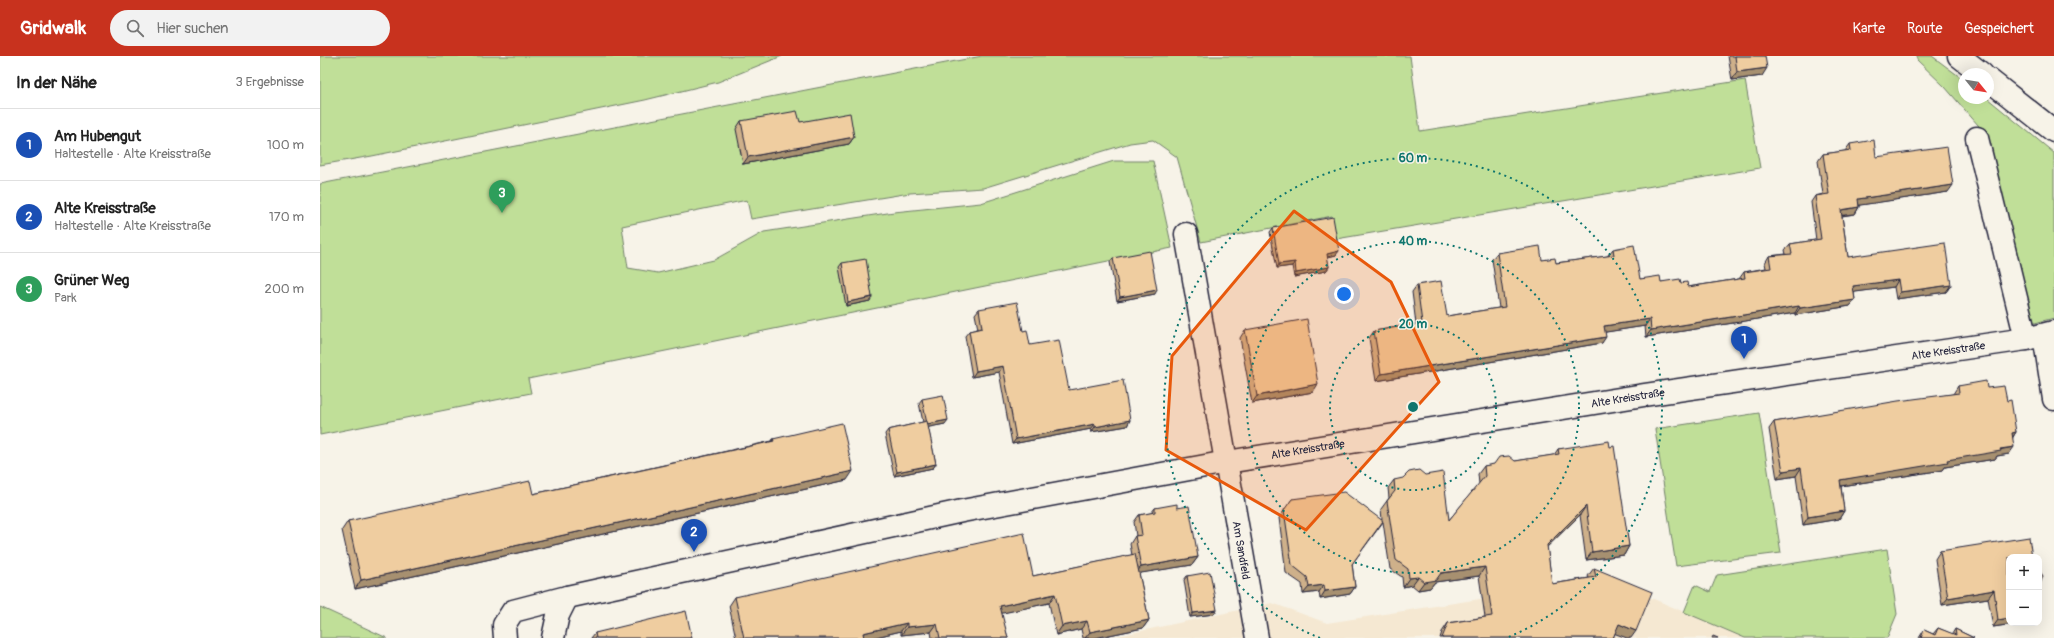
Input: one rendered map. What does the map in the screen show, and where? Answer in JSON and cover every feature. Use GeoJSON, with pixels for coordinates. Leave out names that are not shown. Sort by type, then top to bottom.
{"type":"FeatureCollection","features":[{"type":"Feature","properties":{"kind":"street"},"geometry":{"type":"LineString","coordinates":[[1959,56],[1974,68]]}},
{"type":"Feature","properties":{"kind":"street"},"geometry":{"type":"LineString","coordinates":[[1994,84],[2054,131]]}},
{"type":"Feature","properties":{"kind":"street"},"geometry":{"type":"LineString","coordinates":[[1977,138],[2042,335],[2054,399]]}},
{"type":"Feature","properties":{"kind":"street","name":"Am Sandfeld"},"geometry":{"type":"LineString","coordinates":[[1186,234],[1227,462],[1256,638]]}},
{"type":"Feature","properties":{"kind":"street","name":"Alte Kreisstraße"},"geometry":{"type":"LineString","coordinates":[[505,638],[504,625],[513,611],[567,597],[962,511],[1227,462],[1644,395],[2042,335]]}},
{"type":"Feature","properties":{"kind":"street"},"geometry":{"type":"LineString","coordinates":[[553,638],[558,615],[567,597]]}},
{"type":"Feature","properties":{"kind":"highlighted area"},"geometry":{"type":"Polygon","coordinates":[[[1294,211],[1391,282],[1439,382],[1306,530],[1166,450],[1172,356],[1294,211]]]}},
{"type":"Feature","properties":{"kind":"shaded area"},"geometry":{"type":"Polygon","coordinates":[[[1607,579],[1745,638],[1108,638],[1272,603],[1327,623],[1607,579]]]}},
{"type":"Feature","properties":{"kind":"green space"},"geometry":{"type":"Polygon","coordinates":[[[320,56],[782,56],[718,82],[645,100],[372,156],[320,165],[320,56]]]}},
{"type":"Feature","properties":{"kind":"green space"},"geometry":{"type":"Polygon","coordinates":[[[982,56],[1410,56],[1420,131],[1745,80],[1760,168],[1336,239],[1332,216],[1201,242],[1177,157],[1153,140],[1130,143],[983,188],[910,193],[751,219],[747,200],[622,226],[628,268],[658,273],[714,260],[764,232],[894,212],[981,203],[1114,161],[1153,161],[1172,248],[528,379],[531,393],[320,435],[320,184],[982,56]]]}},
{"type":"Feature","properties":{"kind":"green space"},"geometry":{"type":"Polygon","coordinates":[[[1917,56],[1932,56],[1958,76],[1958,102],[1945,87],[1917,60],[1917,56]]]}},
{"type":"Feature","properties":{"kind":"green space"},"geometry":{"type":"Polygon","coordinates":[[[1960,104],[1994,104],[2054,153],[2054,318],[2031,324],[1985,133],[1960,104]]]}},
{"type":"Feature","properties":{"kind":"green space"},"geometry":{"type":"Polygon","coordinates":[[[1759,413],[1781,553],[1676,566],[1655,429],[1759,413]]]}},
{"type":"Feature","properties":{"kind":"green space"},"geometry":{"type":"Polygon","coordinates":[[[1887,549],[1897,614],[1887,638],[1745,638],[1684,612],[1695,585],[1710,592],[1717,575],[1887,549]]]}},
{"type":"Feature","properties":{"kind":"green space"},"geometry":{"type":"Polygon","coordinates":[[[320,607],[387,638],[320,638],[320,607]]]}},
{"type":"Feature","properties":{"kind":"building"},"geometry":{"type":"Polygon","coordinates":[[[1735,56],[1765,56],[1767,68],[1737,72],[1735,56]]]}},
{"type":"Feature","properties":{"kind":"building"},"geometry":{"type":"Polygon","coordinates":[[[797,111],[800,122],[850,113],[854,137],[748,157],[741,121],[797,111]]]}},
{"type":"Feature","properties":{"kind":"building"},"geometry":{"type":"Polygon","coordinates":[[[1874,140],[1876,157],[1947,147],[1953,185],[1858,199],[1859,207],[1841,210],[1848,257],[1945,243],[1951,285],[1900,292],[1898,280],[1853,286],[1855,300],[1800,308],[1799,306],[1651,330],[1650,319],[1604,326],[1606,337],[1381,374],[1374,331],[1422,323],[1417,285],[1441,281],[1447,316],[1505,307],[1497,253],[1540,246],[1542,260],[1555,258],[1556,263],[1614,255],[1613,249],[1634,245],[1640,279],[1660,276],[1661,282],[1680,279],[1681,283],[1687,282],[1688,287],[1745,278],[1744,272],[1771,268],[1769,256],[1792,254],[1790,244],[1821,239],[1815,196],[1829,194],[1823,154],[1851,150],[1850,144],[1874,140]]]}},
{"type":"Feature","properties":{"kind":"building"},"geometry":{"type":"Polygon","coordinates":[[[1333,217],[1339,251],[1327,254],[1329,267],[1296,273],[1295,262],[1279,264],[1273,228],[1333,217]]]}},
{"type":"Feature","properties":{"kind":"building"},"geometry":{"type":"Polygon","coordinates":[[[1150,251],[1157,290],[1120,297],[1113,258],[1150,251]]]}},
{"type":"Feature","properties":{"kind":"building"},"geometry":{"type":"Polygon","coordinates":[[[866,259],[872,297],[848,302],[842,263],[866,259]]]}},
{"type":"Feature","properties":{"kind":"building"},"geometry":{"type":"Polygon","coordinates":[[[1017,302],[1023,331],[1027,330],[1030,345],[1059,340],[1069,390],[1123,380],[1130,420],[1095,427],[1095,424],[1016,439],[1003,366],[976,371],[969,331],[982,328],[979,309],[1017,302]]]}},
{"type":"Feature","properties":{"kind":"building"},"geometry":{"type":"Polygon","coordinates":[[[1307,319],[1318,384],[1257,396],[1245,330],[1307,319]]]}},
{"type":"Feature","properties":{"kind":"building"},"geometry":{"type":"Polygon","coordinates":[[[1986,381],[1987,388],[2004,386],[2007,401],[2011,400],[2016,432],[2012,433],[2014,447],[2000,449],[2001,451],[1947,460],[1948,462],[1840,480],[1844,511],[1808,517],[1801,468],[1783,471],[1774,422],[1898,401],[1959,393],[1958,386],[1986,381]]]}},
{"type":"Feature","properties":{"kind":"building"},"geometry":{"type":"Polygon","coordinates":[[[943,395],[948,420],[927,424],[922,399],[943,395]]]}},
{"type":"Feature","properties":{"kind":"building"},"geometry":{"type":"Polygon","coordinates":[[[927,421],[936,464],[897,472],[888,430],[927,421]]]}},
{"type":"Feature","properties":{"kind":"building"},"geometry":{"type":"Polygon","coordinates":[[[842,423],[853,471],[361,580],[348,521],[530,481],[533,494],[774,441],[773,439],[842,423]]]}},
{"type":"Feature","properties":{"kind":"building"},"geometry":{"type":"Polygon","coordinates":[[[1609,441],[1610,447],[1614,446],[1629,546],[1592,552],[1586,506],[1547,545],[1552,584],[1596,577],[1594,568],[1652,592],[1636,631],[1619,624],[1613,638],[1442,638],[1448,623],[1492,616],[1485,567],[1441,573],[1436,580],[1424,582],[1418,577],[1409,578],[1408,569],[1396,560],[1387,501],[1395,491],[1394,480],[1403,478],[1409,472],[1419,470],[1425,475],[1443,472],[1449,520],[1485,476],[1484,466],[1494,464],[1499,457],[1509,456],[1515,461],[1559,454],[1558,449],[1609,441]]]}},
{"type":"Feature","properties":{"kind":"building"},"geometry":{"type":"Polygon","coordinates":[[[1344,492],[1383,521],[1352,564],[1355,587],[1325,591],[1324,585],[1309,587],[1307,577],[1292,565],[1284,510],[1292,499],[1344,492]]]}},
{"type":"Feature","properties":{"kind":"building"},"geometry":{"type":"Polygon","coordinates":[[[1177,504],[1177,508],[1189,506],[1198,557],[1141,567],[1135,536],[1142,535],[1139,515],[1155,512],[1155,508],[1177,504]]]}},
{"type":"Feature","properties":{"kind":"building"},"geometry":{"type":"Polygon","coordinates":[[[1024,533],[1033,576],[1135,554],[1149,620],[1090,632],[1087,621],[1062,626],[1055,594],[1000,606],[1008,638],[940,638],[937,624],[907,627],[907,623],[863,633],[864,638],[744,638],[735,597],[1024,533]]]}},
{"type":"Feature","properties":{"kind":"building"},"geometry":{"type":"Polygon","coordinates":[[[2029,537],[2032,554],[2006,554],[2006,619],[1998,620],[1994,590],[1948,598],[1940,551],[2029,537]]]}},
{"type":"Feature","properties":{"kind":"building"},"geometry":{"type":"Polygon","coordinates":[[[1210,572],[1217,610],[1193,613],[1187,576],[1210,572]]]}},
{"type":"Feature","properties":{"kind":"building"},"geometry":{"type":"Polygon","coordinates":[[[686,611],[692,638],[596,638],[595,633],[686,611]]]}},
{"type":"Feature","properties":{"kind":"building"},"geometry":{"type":"Polygon","coordinates":[[[1938,628],[1956,635],[1955,629],[1974,638],[1921,638],[1924,630],[1935,635],[1938,628]]]}},
{"type":"Feature","properties":{"kind":"place","name":"Grüner Weg"},"geometry":{"type":"Point","coordinates":[502,213]}},
{"type":"Feature","properties":{"kind":"place","name":"Am Hubengut"},"geometry":{"type":"Point","coordinates":[1744,359]}},
{"type":"Feature","properties":{"kind":"place","name":"Alte Kreisstraße"},"geometry":{"type":"Point","coordinates":[694,552]}}]}
